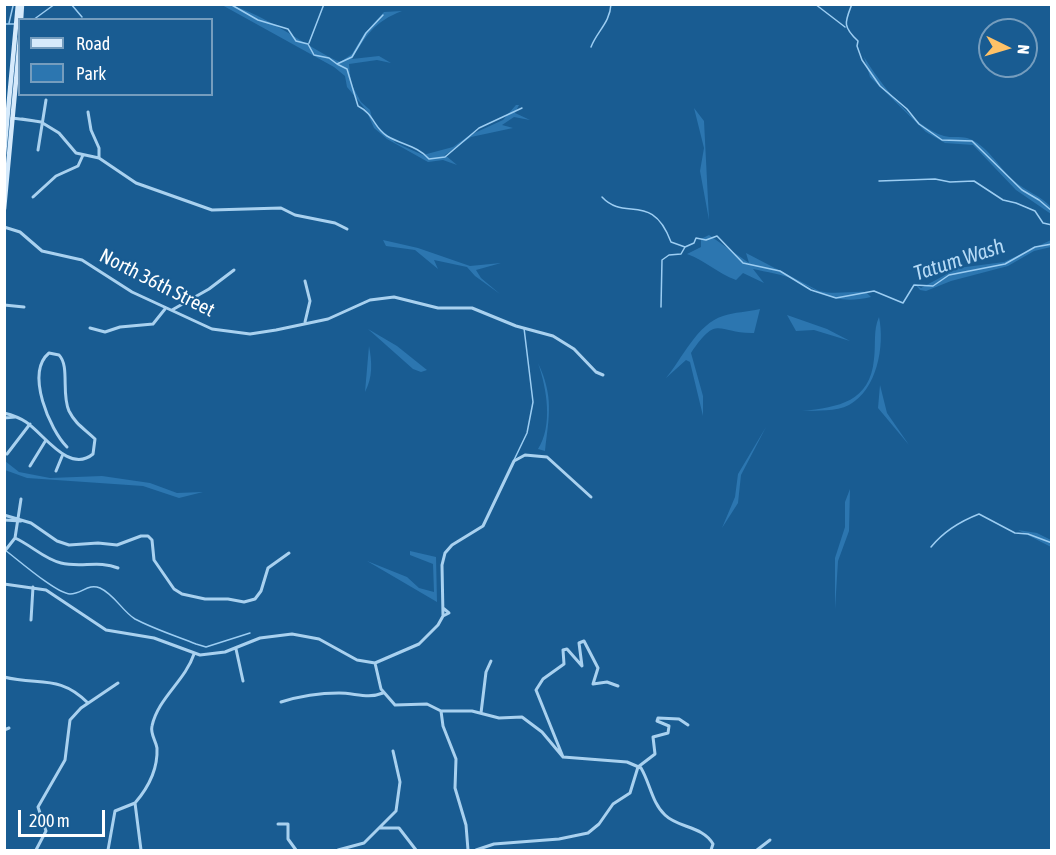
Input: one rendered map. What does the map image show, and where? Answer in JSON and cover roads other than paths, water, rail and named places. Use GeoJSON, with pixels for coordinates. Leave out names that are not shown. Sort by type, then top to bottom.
{"type":"FeatureCollection","features":[{"type":"Feature","properties":{"kind":"main road"},"geometry":{"type":"LineString","coordinates":[[18,4],[19,18]]}},
{"type":"Feature","properties":{"kind":"main road"},"geometry":{"type":"LineString","coordinates":[[19,18],[22,4]]}},
{"type":"Feature","properties":{"kind":"main road"},"geometry":{"type":"LineString","coordinates":[[4,209],[18,21]]}},
{"type":"Feature","properties":{"kind":"main road"},"geometry":{"type":"LineString","coordinates":[[4,153],[18,54]]}},
{"type":"Feature","properties":{"kind":"street"},"geometry":{"type":"LineString","coordinates":[[38,150],[39,121],[46,100]]}},
{"type":"Feature","properties":{"kind":"street"},"geometry":{"type":"LineString","coordinates":[[88,112],[91,130],[99,148],[99,158]]}},
{"type":"Feature","properties":{"kind":"street"},"geometry":{"type":"LineString","coordinates":[[10,118],[39,121],[59,133],[74,151],[99,158],[136,183],[212,210],[281,208],[295,215],[335,223],[347,229]]}},
{"type":"Feature","properties":{"kind":"street"},"geometry":{"type":"LineString","coordinates":[[33,197],[56,176],[78,166],[83,154]]}},
{"type":"Feature","properties":{"kind":"street","name":"North 36th Street"},"geometry":{"type":"LineString","coordinates":[[4,228],[20,232],[42,251],[82,260],[165,309],[172,310],[212,329],[242,333],[276,330],[335,317],[370,300],[400,297],[445,309],[472,308],[516,326],[563,341],[603,375]]}},
{"type":"Feature","properties":{"kind":"street"},"geometry":{"type":"LineString","coordinates":[[172,310],[209,289],[234,270]]}},
{"type":"Feature","properties":{"kind":"street"},"geometry":{"type":"LineString","coordinates":[[305,280],[310,301],[305,322]]}},
{"type":"Feature","properties":{"kind":"street"},"geometry":{"type":"LineString","coordinates":[[4,305],[24,307]]}},
{"type":"Feature","properties":{"kind":"street"},"geometry":{"type":"LineString","coordinates":[[90,328],[105,332],[124,326],[148,326],[155,323],[165,309]]}},
{"type":"Feature","properties":{"kind":"street"},"geometry":{"type":"LineString","coordinates":[[4,413],[30,424],[63,454],[76,460],[85,459],[93,454],[96,443],[94,438],[81,429],[69,410],[64,395],[63,359],[55,353],[49,353],[44,359],[41,391],[48,418],[60,440],[67,447]]}},
{"type":"Feature","properties":{"kind":"street"},"geometry":{"type":"LineString","coordinates":[[4,419],[13,418]]}},
{"type":"Feature","properties":{"kind":"street"},"geometry":{"type":"LineString","coordinates":[[8,454],[30,424]]}},
{"type":"Feature","properties":{"kind":"street"},"geometry":{"type":"LineString","coordinates":[[30,466],[47,439]]}},
{"type":"Feature","properties":{"kind":"street"},"geometry":{"type":"LineString","coordinates":[[53,446],[60,440]]}},
{"type":"Feature","properties":{"kind":"street"},"geometry":{"type":"LineString","coordinates":[[56,471],[63,454]]}},
{"type":"Feature","properties":{"kind":"street"},"geometry":{"type":"LineString","coordinates":[[4,584],[33,587],[54,594],[106,630],[154,638],[194,654],[218,654],[265,637],[300,635],[326,642],[361,662],[375,663],[419,644],[440,622],[443,616],[442,565],[445,553],[452,545],[478,531],[486,522],[492,501],[514,461],[525,455],[547,457],[591,496]]}},
{"type":"Feature","properties":{"kind":"street"},"geometry":{"type":"LineString","coordinates":[[4,552],[15,537],[21,499]]}},
{"type":"Feature","properties":{"kind":"street"},"geometry":{"type":"LineString","coordinates":[[4,515],[26,521],[57,541],[69,545],[98,543],[117,545],[141,536],[148,536],[152,540],[154,560],[171,586],[182,594],[205,599],[244,602],[255,599],[261,591],[268,568],[289,553]]}},
{"type":"Feature","properties":{"kind":"street"},"geometry":{"type":"LineString","coordinates":[[4,520],[19,519]]}},
{"type":"Feature","properties":{"kind":"street"},"geometry":{"type":"LineString","coordinates":[[15,537],[55,562],[69,565],[104,564],[118,568]]}},
{"type":"Feature","properties":{"kind":"street"},"geometry":{"type":"LineString","coordinates":[[31,620],[33,587]]}},
{"type":"Feature","properties":{"kind":"street"},"geometry":{"type":"LineString","coordinates":[[563,757],[536,690],[543,679],[564,664],[563,650],[567,649],[582,666],[579,643],[584,641],[598,668],[593,684],[607,682],[618,686]]}},
{"type":"Feature","properties":{"kind":"street"},"geometry":{"type":"LineString","coordinates":[[236,649],[243,681]]}},
{"type":"Feature","properties":{"kind":"street"},"geometry":{"type":"LineString","coordinates":[[108,850],[115,811],[135,803],[151,782],[157,752],[152,725],[168,695],[186,672],[194,654]]}},
{"type":"Feature","properties":{"kind":"street"},"geometry":{"type":"LineString","coordinates":[[481,713],[486,672],[491,661]]}},
{"type":"Feature","properties":{"kind":"street"},"geometry":{"type":"LineString","coordinates":[[375,663],[383,693],[395,705],[429,705],[441,711],[481,713],[499,718],[525,718],[542,732],[563,757],[627,762],[638,767],[662,812],[669,819],[706,837],[712,842],[711,850]]}},
{"type":"Feature","properties":{"kind":"street"},"geometry":{"type":"LineString","coordinates":[[4,677],[51,681],[76,692],[88,703]]}},
{"type":"Feature","properties":{"kind":"street"},"geometry":{"type":"LineString","coordinates":[[36,850],[46,831],[39,803],[65,760],[70,720],[88,703],[118,683]]}},
{"type":"Feature","properties":{"kind":"street"},"geometry":{"type":"LineString","coordinates":[[281,702],[304,696],[342,693],[365,697],[383,693]]}},
{"type":"Feature","properties":{"kind":"street"},"geometry":{"type":"LineString","coordinates":[[441,711],[441,720],[456,759],[455,788],[466,825],[468,850]]}},
{"type":"Feature","properties":{"kind":"street"},"geometry":{"type":"LineString","coordinates":[[476,850],[494,844],[559,839],[588,833],[599,824],[613,804],[630,793],[638,767],[655,754],[653,738],[666,735],[670,729],[657,721],[658,718],[679,719],[688,725]]}},
{"type":"Feature","properties":{"kind":"street"},"geometry":{"type":"LineString","coordinates":[[4,730],[9,728]]}},
{"type":"Feature","properties":{"kind":"street"},"geometry":{"type":"LineString","coordinates":[[338,850],[364,843],[397,807],[400,782],[393,751]]}},
{"type":"Feature","properties":{"kind":"street"},"geometry":{"type":"LineString","coordinates":[[135,803],[138,812],[141,850]]}},
{"type":"Feature","properties":{"kind":"street"},"geometry":{"type":"LineString","coordinates":[[278,824],[288,824],[288,839],[296,850]]}},
{"type":"Feature","properties":{"kind":"street"},"geometry":{"type":"LineString","coordinates":[[379,828],[399,828],[416,850]]}},
{"type":"Feature","properties":{"kind":"street"},"geometry":{"type":"LineString","coordinates":[[757,850],[770,840]]}},
{"type":"Feature","properties":{"kind":"waterway"},"geometry":{"type":"LineString","coordinates":[[36,18],[55,4]]}},
{"type":"Feature","properties":{"kind":"waterway"},"geometry":{"type":"LineString","coordinates":[[71,4],[82,17]]}},
{"type":"Feature","properties":{"kind":"waterway"},"geometry":{"type":"LineString","coordinates":[[230,4],[258,20],[288,29],[296,41],[308,44],[314,55],[329,58],[337,64],[352,57],[366,33],[383,15]]}},
{"type":"Feature","properties":{"kind":"waterway"},"geometry":{"type":"LineString","coordinates":[[309,43],[324,4]]}},
{"type":"Feature","properties":{"kind":"waterway"},"geometry":{"type":"LineString","coordinates":[[591,47],[606,22],[611,4]]}},
{"type":"Feature","properties":{"kind":"waterway"},"geometry":{"type":"LineString","coordinates":[[815,4],[845,27]]}},
{"type":"Feature","properties":{"kind":"waterway"},"geometry":{"type":"LineString","coordinates":[[852,4],[847,27],[858,41],[857,46],[862,60],[880,86],[907,109],[919,124],[942,140],[972,141],[1022,190],[1052,211]]}},
{"type":"Feature","properties":{"kind":"waterway"},"geometry":{"type":"LineString","coordinates":[[9,23],[13,6]]}},
{"type":"Feature","properties":{"kind":"waterway"},"geometry":{"type":"LineString","coordinates":[[4,24],[18,24]]}},
{"type":"Feature","properties":{"kind":"waterway"},"geometry":{"type":"LineString","coordinates":[[337,64],[347,69],[358,106],[367,113],[379,129],[393,139],[420,151],[429,159],[445,157],[479,128],[522,108]]}},
{"type":"Feature","properties":{"kind":"waterway"},"geometry":{"type":"LineString","coordinates":[[879,181],[935,179],[950,182],[974,181],[1003,200],[1035,211],[1043,223],[1052,225]]}},
{"type":"Feature","properties":{"kind":"waterway","name":"Tatum Wash"},"geometry":{"type":"LineString","coordinates":[[602,197],[611,204],[647,212],[655,217],[664,226],[671,242],[685,247],[694,243],[696,238],[706,240],[717,236],[743,263],[780,271],[811,290],[836,298],[874,291],[903,303],[914,285],[933,286],[949,275],[1005,264],[1035,247],[1052,244]]}},
{"type":"Feature","properties":{"kind":"waterway"},"geometry":{"type":"LineString","coordinates":[[661,307],[662,260],[669,255],[681,254],[685,247]]}},
{"type":"Feature","properties":{"kind":"waterway"},"geometry":{"type":"LineString","coordinates":[[514,460],[527,433],[533,402],[524,328]]}},
{"type":"Feature","properties":{"kind":"waterway"},"geometry":{"type":"LineString","coordinates":[[931,547],[953,527],[979,514],[1015,533],[1028,534],[1052,543]]}},
{"type":"Feature","properties":{"kind":"waterway"},"geometry":{"type":"LineString","coordinates":[[5,550],[64,592],[74,594],[92,587],[100,588],[135,619],[196,644],[206,647],[250,633]]}}]}
